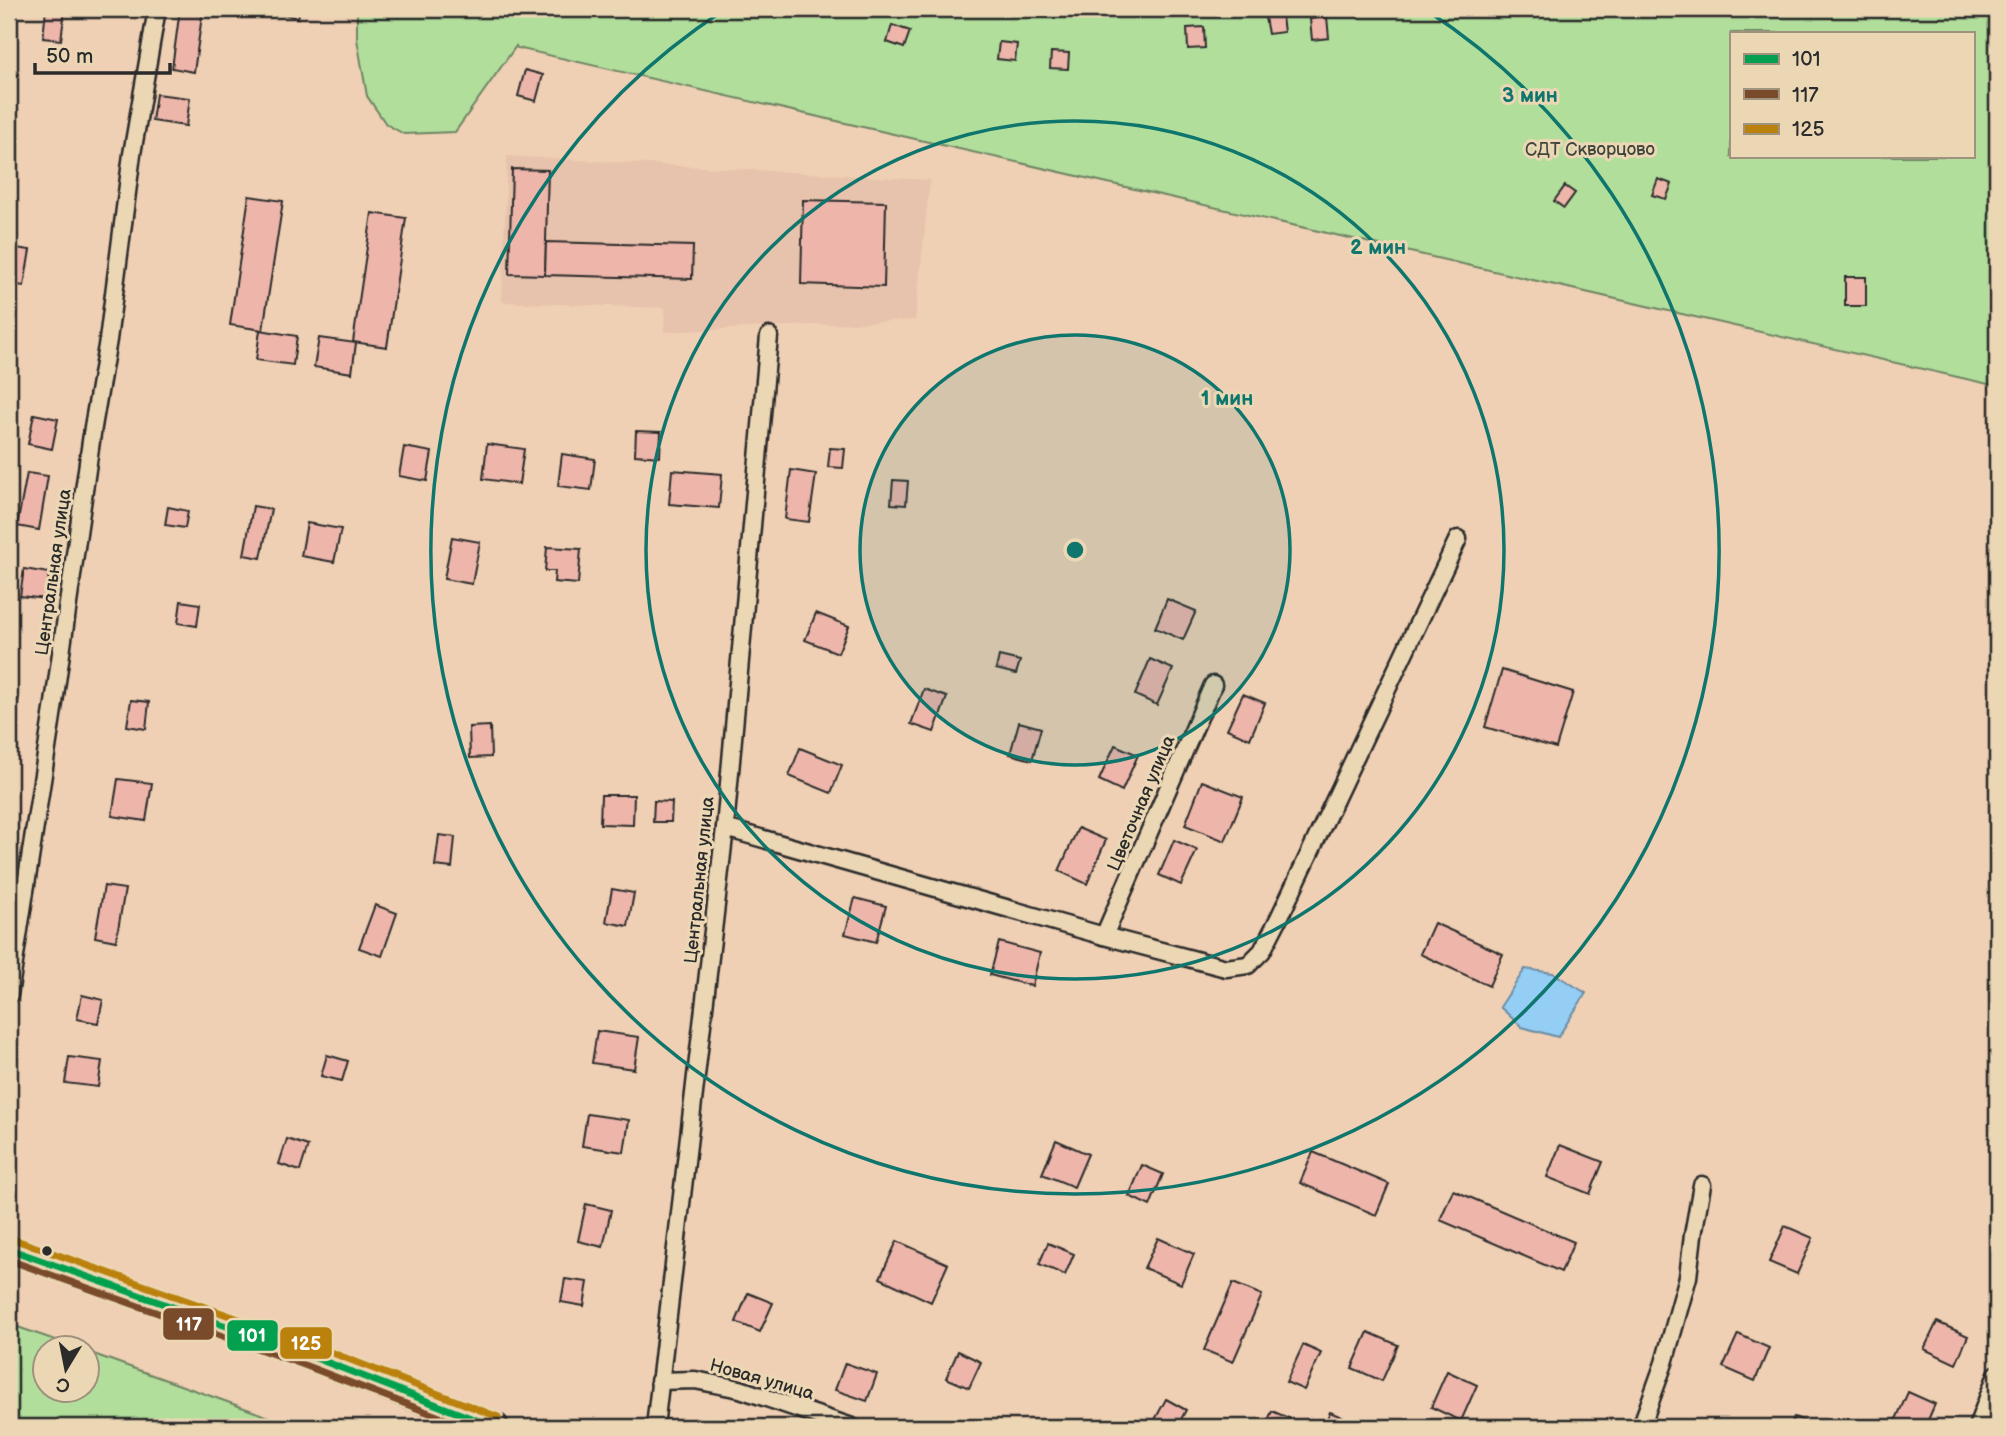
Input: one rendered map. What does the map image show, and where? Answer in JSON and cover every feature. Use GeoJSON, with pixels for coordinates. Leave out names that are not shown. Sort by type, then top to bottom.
{"type":"FeatureCollection","features":[{"type":"Feature","properties":{"kind":"highway"},"geometry":{"type":"LineString","coordinates":[[9,1249],[308,1355],[494,1427]]}},
{"type":"Feature","properties":{"kind":"street","name":"Центральная улица"},"geometry":{"type":"LineString","coordinates":[[9,995],[108,340],[132,154],[158,9]]}},
{"type":"Feature","properties":{"kind":"street","name":"Центральная улица"},"geometry":{"type":"LineString","coordinates":[[655,1427],[725,828],[769,336]]}},
{"type":"Feature","properties":{"kind":"street"},"geometry":{"type":"LineString","coordinates":[[725,828],[1226,968],[1248,965],[1262,951],[1458,538]]}},
{"type":"Feature","properties":{"kind":"street","name":"Цветочная улица"},"geometry":{"type":"LineString","coordinates":[[1104,936],[1213,685]]}},
{"type":"Feature","properties":{"kind":"street"},"geometry":{"type":"LineString","coordinates":[[1641,1427],[1664,1363],[1688,1277],[1702,1185]]}},
{"type":"Feature","properties":{"kind":"street"},"geometry":{"type":"LineString","coordinates":[[1977,1427],[1997,1374]]}},
{"type":"Feature","properties":{"kind":"street","name":"Новая улица"},"geometry":{"type":"LineString","coordinates":[[659,1381],[695,1380],[740,1389],[852,1427]]}},
{"type":"Feature","properties":{"kind":"shaded area"},"geometry":{"type":"Polygon","coordinates":[[[507,156],[930,180],[915,320],[664,332],[665,308],[502,302],[507,156]]]}},
{"type":"Feature","properties":{"kind":"green space","name":"СДТ Скворцово"},"geometry":{"type":"Polygon","coordinates":[[[357,9],[1997,9],[1997,386],[516,46],[455,132],[404,134],[386,124],[367,96],[357,39],[357,9]]]}},
{"type":"Feature","properties":{"kind":"green space"},"geometry":{"type":"Polygon","coordinates":[[[9,1324],[38,1334],[32,1334],[32,1404],[102,1404],[102,1357],[297,1427],[9,1427],[9,1324]]]}},
{"type":"Feature","properties":{"kind":"water"},"geometry":{"type":"Polygon","coordinates":[[[1525,969],[1553,973],[1586,993],[1558,1037],[1522,1027],[1500,1007],[1525,969]]]}},
{"type":"Feature","properties":{"kind":"building"},"geometry":{"type":"Polygon","coordinates":[[[46,9],[65,9],[61,40],[43,38],[46,9]]]}},
{"type":"Feature","properties":{"kind":"building"},"geometry":{"type":"Polygon","coordinates":[[[180,9],[203,9],[194,72],[172,68],[180,9]]]}},
{"type":"Feature","properties":{"kind":"building"},"geometry":{"type":"Polygon","coordinates":[[[264,9],[300,9],[298,18],[264,9]]]}},
{"type":"Feature","properties":{"kind":"building"},"geometry":{"type":"Polygon","coordinates":[[[1281,9],[1284,32],[1268,34],[1264,12],[1281,9]]]}},
{"type":"Feature","properties":{"kind":"building"},"geometry":{"type":"Polygon","coordinates":[[[1327,17],[1329,38],[1312,40],[1310,19],[1327,17]]]}},
{"type":"Feature","properties":{"kind":"building"},"geometry":{"type":"Polygon","coordinates":[[[892,25],[910,31],[904,48],[887,42],[892,25]]]}},
{"type":"Feature","properties":{"kind":"building"},"geometry":{"type":"Polygon","coordinates":[[[1204,27],[1205,48],[1188,49],[1187,28],[1204,27]]]}},
{"type":"Feature","properties":{"kind":"building"},"geometry":{"type":"Polygon","coordinates":[[[999,42],[1017,44],[1015,61],[997,59],[999,42]]]}},
{"type":"Feature","properties":{"kind":"building"},"geometry":{"type":"Polygon","coordinates":[[[1051,52],[1069,53],[1068,69],[1050,68],[1051,52]]]}},
{"type":"Feature","properties":{"kind":"building"},"geometry":{"type":"Polygon","coordinates":[[[525,70],[543,75],[536,101],[518,96],[525,70]]]}},
{"type":"Feature","properties":{"kind":"building"},"geometry":{"type":"Polygon","coordinates":[[[156,94],[190,98],[186,126],[152,121],[156,94]]]}},
{"type":"Feature","properties":{"kind":"building"},"geometry":{"type":"Polygon","coordinates":[[[512,169],[548,170],[545,275],[509,274],[512,169]]]}},
{"type":"Feature","properties":{"kind":"building"},"geometry":{"type":"Polygon","coordinates":[[[1658,179],[1672,184],[1666,199],[1652,195],[1658,179]]]}},
{"type":"Feature","properties":{"kind":"building"},"geometry":{"type":"Polygon","coordinates":[[[1565,186],[1575,193],[1564,208],[1554,201],[1565,186]]]}},
{"type":"Feature","properties":{"kind":"building"},"geometry":{"type":"Polygon","coordinates":[[[249,196],[283,201],[263,330],[230,325],[249,196]]]}},
{"type":"Feature","properties":{"kind":"building"},"geometry":{"type":"Polygon","coordinates":[[[803,200],[886,202],[884,287],[801,284],[803,200]]]}},
{"type":"Feature","properties":{"kind":"building"},"geometry":{"type":"Polygon","coordinates":[[[372,213],[406,218],[387,347],[353,342],[372,213]]]}},
{"type":"Feature","properties":{"kind":"building"},"geometry":{"type":"Polygon","coordinates":[[[546,242],[693,246],[692,279],[545,275],[546,242]]]}},
{"type":"Feature","properties":{"kind":"building"},"geometry":{"type":"Polygon","coordinates":[[[9,247],[30,250],[24,286],[9,284],[9,247]]]}},
{"type":"Feature","properties":{"kind":"building"},"geometry":{"type":"Polygon","coordinates":[[[1845,277],[1866,277],[1866,306],[1845,306],[1845,277]]]}},
{"type":"Feature","properties":{"kind":"building"},"geometry":{"type":"Polygon","coordinates":[[[260,330],[297,336],[293,365],[256,360],[260,330]]]}},
{"type":"Feature","properties":{"kind":"building"},"geometry":{"type":"Polygon","coordinates":[[[319,338],[356,343],[352,373],[314,367],[319,338]]]}},
{"type":"Feature","properties":{"kind":"building"},"geometry":{"type":"Polygon","coordinates":[[[34,414],[58,419],[52,449],[28,444],[34,414]]]}},
{"type":"Feature","properties":{"kind":"building"},"geometry":{"type":"Polygon","coordinates":[[[636,431],[661,432],[660,457],[635,455],[636,431]]]}},
{"type":"Feature","properties":{"kind":"building"},"geometry":{"type":"Polygon","coordinates":[[[487,444],[524,449],[519,484],[483,479],[487,444]]]}},
{"type":"Feature","properties":{"kind":"building"},"geometry":{"type":"Polygon","coordinates":[[[404,447],[432,452],[427,481],[399,476],[404,447]]]}},
{"type":"Feature","properties":{"kind":"building"},"geometry":{"type":"Polygon","coordinates":[[[830,448],[845,449],[843,468],[828,467],[830,448]]]}},
{"type":"Feature","properties":{"kind":"building"},"geometry":{"type":"Polygon","coordinates":[[[562,454],[595,459],[591,490],[558,486],[562,454]]]}},
{"type":"Feature","properties":{"kind":"building"},"geometry":{"type":"Polygon","coordinates":[[[672,470],[722,474],[719,508],[669,504],[672,470]]]}},
{"type":"Feature","properties":{"kind":"building"},"geometry":{"type":"Polygon","coordinates":[[[791,470],[816,474],[809,522],[785,519],[791,470]]]}},
{"type":"Feature","properties":{"kind":"building"},"geometry":{"type":"Polygon","coordinates":[[[27,473],[48,476],[39,530],[17,526],[27,473]]]}},
{"type":"Feature","properties":{"kind":"building"},"geometry":{"type":"Polygon","coordinates":[[[893,480],[908,481],[906,505],[891,504],[893,480]]]}},
{"type":"Feature","properties":{"kind":"building"},"geometry":{"type":"Polygon","coordinates":[[[253,506],[271,509],[261,558],[244,555],[253,506]]]}},
{"type":"Feature","properties":{"kind":"building"},"geometry":{"type":"Polygon","coordinates":[[[168,507],[188,511],[185,528],[165,525],[168,507]]]}},
{"type":"Feature","properties":{"kind":"building"},"geometry":{"type":"Polygon","coordinates":[[[307,523],[341,529],[334,562],[301,556],[307,523]]]}},
{"type":"Feature","properties":{"kind":"building"},"geometry":{"type":"Polygon","coordinates":[[[452,537],[480,542],[472,584],[444,579],[452,537]]]}},
{"type":"Feature","properties":{"kind":"building"},"geometry":{"type":"Polygon","coordinates":[[[547,547],[581,549],[578,584],[554,582],[555,571],[545,571],[547,547]]]}},
{"type":"Feature","properties":{"kind":"building"},"geometry":{"type":"Polygon","coordinates":[[[24,569],[49,573],[46,599],[20,596],[24,569]]]}},
{"type":"Feature","properties":{"kind":"building"},"geometry":{"type":"Polygon","coordinates":[[[1167,599],[1196,611],[1183,640],[1155,628],[1167,599]]]}},
{"type":"Feature","properties":{"kind":"building"},"geometry":{"type":"Polygon","coordinates":[[[181,601],[200,604],[197,626],[178,623],[181,601]]]}},
{"type":"Feature","properties":{"kind":"building"},"geometry":{"type":"Polygon","coordinates":[[[816,613],[849,626],[838,653],[805,640],[816,613]]]}},
{"type":"Feature","properties":{"kind":"building"},"geometry":{"type":"Polygon","coordinates":[[[999,656],[1020,661],[1016,674],[996,669],[999,656]]]}},
{"type":"Feature","properties":{"kind":"building"},"geometry":{"type":"Polygon","coordinates":[[[1150,659],[1173,669],[1157,705],[1135,695],[1150,659]]]}},
{"type":"Feature","properties":{"kind":"building"},"geometry":{"type":"Polygon","coordinates":[[[1502,670],[1573,692],[1556,748],[1485,727],[1502,670]]]}},
{"type":"Feature","properties":{"kind":"building"},"geometry":{"type":"Polygon","coordinates":[[[924,689],[947,697],[934,732],[911,724],[924,689]]]}},
{"type":"Feature","properties":{"kind":"building"},"geometry":{"type":"Polygon","coordinates":[[[1243,694],[1265,703],[1250,739],[1227,729],[1243,694]]]}},
{"type":"Feature","properties":{"kind":"building"},"geometry":{"type":"Polygon","coordinates":[[[9,695],[19,697],[13,726],[9,726],[9,695]]]}},
{"type":"Feature","properties":{"kind":"building"},"geometry":{"type":"Polygon","coordinates":[[[131,700],[149,702],[146,729],[127,726],[131,700]]]}},
{"type":"Feature","properties":{"kind":"building"},"geometry":{"type":"Polygon","coordinates":[[[1019,722],[1041,728],[1032,760],[1010,754],[1019,722]]]}},
{"type":"Feature","properties":{"kind":"building"},"geometry":{"type":"Polygon","coordinates":[[[490,726],[491,757],[470,758],[469,727],[490,726]]]}},
{"type":"Feature","properties":{"kind":"building"},"geometry":{"type":"Polygon","coordinates":[[[1115,745],[1138,755],[1122,791],[1099,780],[1115,745]]]}},
{"type":"Feature","properties":{"kind":"building"},"geometry":{"type":"Polygon","coordinates":[[[800,748],[842,765],[831,793],[789,776],[800,748]]]}},
{"type":"Feature","properties":{"kind":"building"},"geometry":{"type":"Polygon","coordinates":[[[118,779],[152,783],[146,821],[112,816],[118,779]]]}},
{"type":"Feature","properties":{"kind":"building"},"geometry":{"type":"Polygon","coordinates":[[[1202,781],[1243,797],[1225,841],[1185,825],[1202,781]]]}},
{"type":"Feature","properties":{"kind":"building"},"geometry":{"type":"Polygon","coordinates":[[[601,795],[634,795],[633,825],[600,824],[601,795]]]}},
{"type":"Feature","properties":{"kind":"building"},"geometry":{"type":"Polygon","coordinates":[[[654,801],[672,802],[671,822],[653,822],[654,801]]]}},
{"type":"Feature","properties":{"kind":"building"},"geometry":{"type":"Polygon","coordinates":[[[1078,828],[1106,840],[1087,884],[1059,871],[1078,828]]]}},
{"type":"Feature","properties":{"kind":"building"},"geometry":{"type":"Polygon","coordinates":[[[439,835],[455,837],[452,868],[435,866],[439,835]]]}},
{"type":"Feature","properties":{"kind":"building"},"geometry":{"type":"Polygon","coordinates":[[[1174,840],[1197,850],[1181,885],[1159,875],[1174,840]]]}},
{"type":"Feature","properties":{"kind":"building"},"geometry":{"type":"Polygon","coordinates":[[[104,886],[125,889],[116,941],[95,937],[104,886]]]}},
{"type":"Feature","properties":{"kind":"building"},"geometry":{"type":"Polygon","coordinates":[[[612,889],[634,893],[628,926],[606,922],[612,889]]]}},
{"type":"Feature","properties":{"kind":"building"},"geometry":{"type":"Polygon","coordinates":[[[855,898],[886,906],[876,942],[845,934],[855,898]]]}},
{"type":"Feature","properties":{"kind":"building"},"geometry":{"type":"Polygon","coordinates":[[[375,905],[397,913],[382,956],[359,948],[375,905]]]}},
{"type":"Feature","properties":{"kind":"building"},"geometry":{"type":"Polygon","coordinates":[[[1434,923],[1503,954],[1489,986],[1420,954],[1434,923]]]}},
{"type":"Feature","properties":{"kind":"building"},"geometry":{"type":"Polygon","coordinates":[[[999,942],[1040,953],[1032,986],[990,975],[999,942]]]}},
{"type":"Feature","properties":{"kind":"building"},"geometry":{"type":"Polygon","coordinates":[[[82,995],[103,1000],[98,1023],[77,1019],[82,995]]]}},
{"type":"Feature","properties":{"kind":"building"},"geometry":{"type":"Polygon","coordinates":[[[597,1031],[639,1037],[634,1069],[592,1063],[597,1031]]]}},
{"type":"Feature","properties":{"kind":"building"},"geometry":{"type":"Polygon","coordinates":[[[327,1055],[348,1061],[342,1081],[321,1076],[327,1055]]]}},
{"type":"Feature","properties":{"kind":"building"},"geometry":{"type":"Polygon","coordinates":[[[69,1057],[102,1061],[98,1087],[65,1083],[69,1057]]]}},
{"type":"Feature","properties":{"kind":"building"},"geometry":{"type":"Polygon","coordinates":[[[587,1114],[629,1120],[624,1152],[582,1146],[587,1114]]]}},
{"type":"Feature","properties":{"kind":"building"},"geometry":{"type":"Polygon","coordinates":[[[287,1139],[308,1146],[300,1171],[279,1164],[287,1139]]]}},
{"type":"Feature","properties":{"kind":"building"},"geometry":{"type":"Polygon","coordinates":[[[1056,1140],[1088,1154],[1074,1187],[1042,1174],[1056,1140]]]}},
{"type":"Feature","properties":{"kind":"building"},"geometry":{"type":"Polygon","coordinates":[[[1560,1145],[1603,1162],[1590,1194],[1547,1177],[1560,1145]]]}},
{"type":"Feature","properties":{"kind":"building"},"geometry":{"type":"Polygon","coordinates":[[[1313,1152],[1389,1184],[1376,1215],[1300,1183],[1313,1152]]]}},
{"type":"Feature","properties":{"kind":"building"},"geometry":{"type":"Polygon","coordinates":[[[1142,1165],[1163,1174],[1150,1206],[1129,1196],[1142,1165]]]}},
{"type":"Feature","properties":{"kind":"building"},"geometry":{"type":"Polygon","coordinates":[[[1453,1190],[1574,1242],[1561,1272],[1440,1220],[1453,1190]]]}},
{"type":"Feature","properties":{"kind":"building"},"geometry":{"type":"Polygon","coordinates":[[[586,1204],[611,1210],[603,1247],[578,1241],[586,1204]]]}},
{"type":"Feature","properties":{"kind":"building"},"geometry":{"type":"Polygon","coordinates":[[[1785,1226],[1813,1238],[1797,1274],[1769,1262],[1785,1226]]]}},
{"type":"Feature","properties":{"kind":"building"},"geometry":{"type":"Polygon","coordinates":[[[1158,1238],[1194,1254],[1181,1284],[1144,1268],[1158,1238]]]}},
{"type":"Feature","properties":{"kind":"building"},"geometry":{"type":"Polygon","coordinates":[[[897,1241],[948,1264],[931,1302],[880,1278],[897,1241]]]}},
{"type":"Feature","properties":{"kind":"building"},"geometry":{"type":"Polygon","coordinates":[[[1048,1243],[1074,1254],[1065,1275],[1039,1264],[1048,1243]]]}},
{"type":"Feature","properties":{"kind":"building"},"geometry":{"type":"Polygon","coordinates":[[[565,1279],[588,1282],[584,1306],[561,1302],[565,1279]]]}},
{"type":"Feature","properties":{"kind":"building"},"geometry":{"type":"Polygon","coordinates":[[[1233,1283],[1262,1295],[1233,1362],[1204,1350],[1233,1283]]]}},
{"type":"Feature","properties":{"kind":"building"},"geometry":{"type":"Polygon","coordinates":[[[748,1293],[773,1303],[760,1332],[736,1322],[748,1293]]]}},
{"type":"Feature","properties":{"kind":"building"},"geometry":{"type":"Polygon","coordinates":[[[1937,1322],[1968,1336],[1956,1364],[1924,1349],[1937,1322]]]}},
{"type":"Feature","properties":{"kind":"building"},"geometry":{"type":"Polygon","coordinates":[[[1368,1332],[1398,1345],[1382,1381],[1352,1368],[1368,1332]]]}},
{"type":"Feature","properties":{"kind":"building"},"geometry":{"type":"Polygon","coordinates":[[[1738,1334],[1769,1348],[1755,1381],[1723,1367],[1738,1334]]]}},
{"type":"Feature","properties":{"kind":"building"},"geometry":{"type":"Polygon","coordinates":[[[1303,1345],[1321,1353],[1304,1390],[1286,1382],[1303,1345]]]}},
{"type":"Feature","properties":{"kind":"building"},"geometry":{"type":"Polygon","coordinates":[[[958,1351],[981,1362],[969,1388],[946,1378],[958,1351]]]}},
{"type":"Feature","properties":{"kind":"building"},"geometry":{"type":"Polygon","coordinates":[[[845,1363],[877,1374],[867,1401],[835,1390],[845,1363]]]}},
{"type":"Feature","properties":{"kind":"building"},"geometry":{"type":"Polygon","coordinates":[[[1447,1371],[1477,1385],[1461,1421],[1431,1407],[1447,1371]]]}},
{"type":"Feature","properties":{"kind":"building"},"geometry":{"type":"Polygon","coordinates":[[[1908,1392],[1935,1404],[1925,1427],[1893,1426],[1908,1392]]]}},
{"type":"Feature","properties":{"kind":"building"},"geometry":{"type":"Polygon","coordinates":[[[1166,1399],[1186,1410],[1177,1427],[1151,1427],[1166,1399]]]}},
{"type":"Feature","properties":{"kind":"building"},"geometry":{"type":"Polygon","coordinates":[[[1272,1411],[1291,1419],[1288,1427],[1265,1427],[1272,1411]]]}},
{"type":"Feature","properties":{"kind":"building"},"geometry":{"type":"Polygon","coordinates":[[[1330,1412],[1360,1425],[1323,1427],[1330,1412]]]}},
{"type":"Feature","properties":{"kind":"building"},"geometry":{"type":"Polygon","coordinates":[[[1794,1417],[1815,1425],[1790,1427],[1794,1417]]]}},
{"type":"Feature","properties":{"kind":"transit line","name":"125"},"geometry":{"type":"LineString","coordinates":[[13,1239],[312,1345],[498,1417]]}},
{"type":"Feature","properties":{"kind":"transit line","name":"101"},"geometry":{"type":"LineString","coordinates":[[9,1249],[308,1355],[494,1427]]}},
{"type":"Feature","properties":{"kind":"transit line","name":"117"},"geometry":{"type":"LineString","coordinates":[[9,1260],[304,1365],[466,1427]]}}]}
